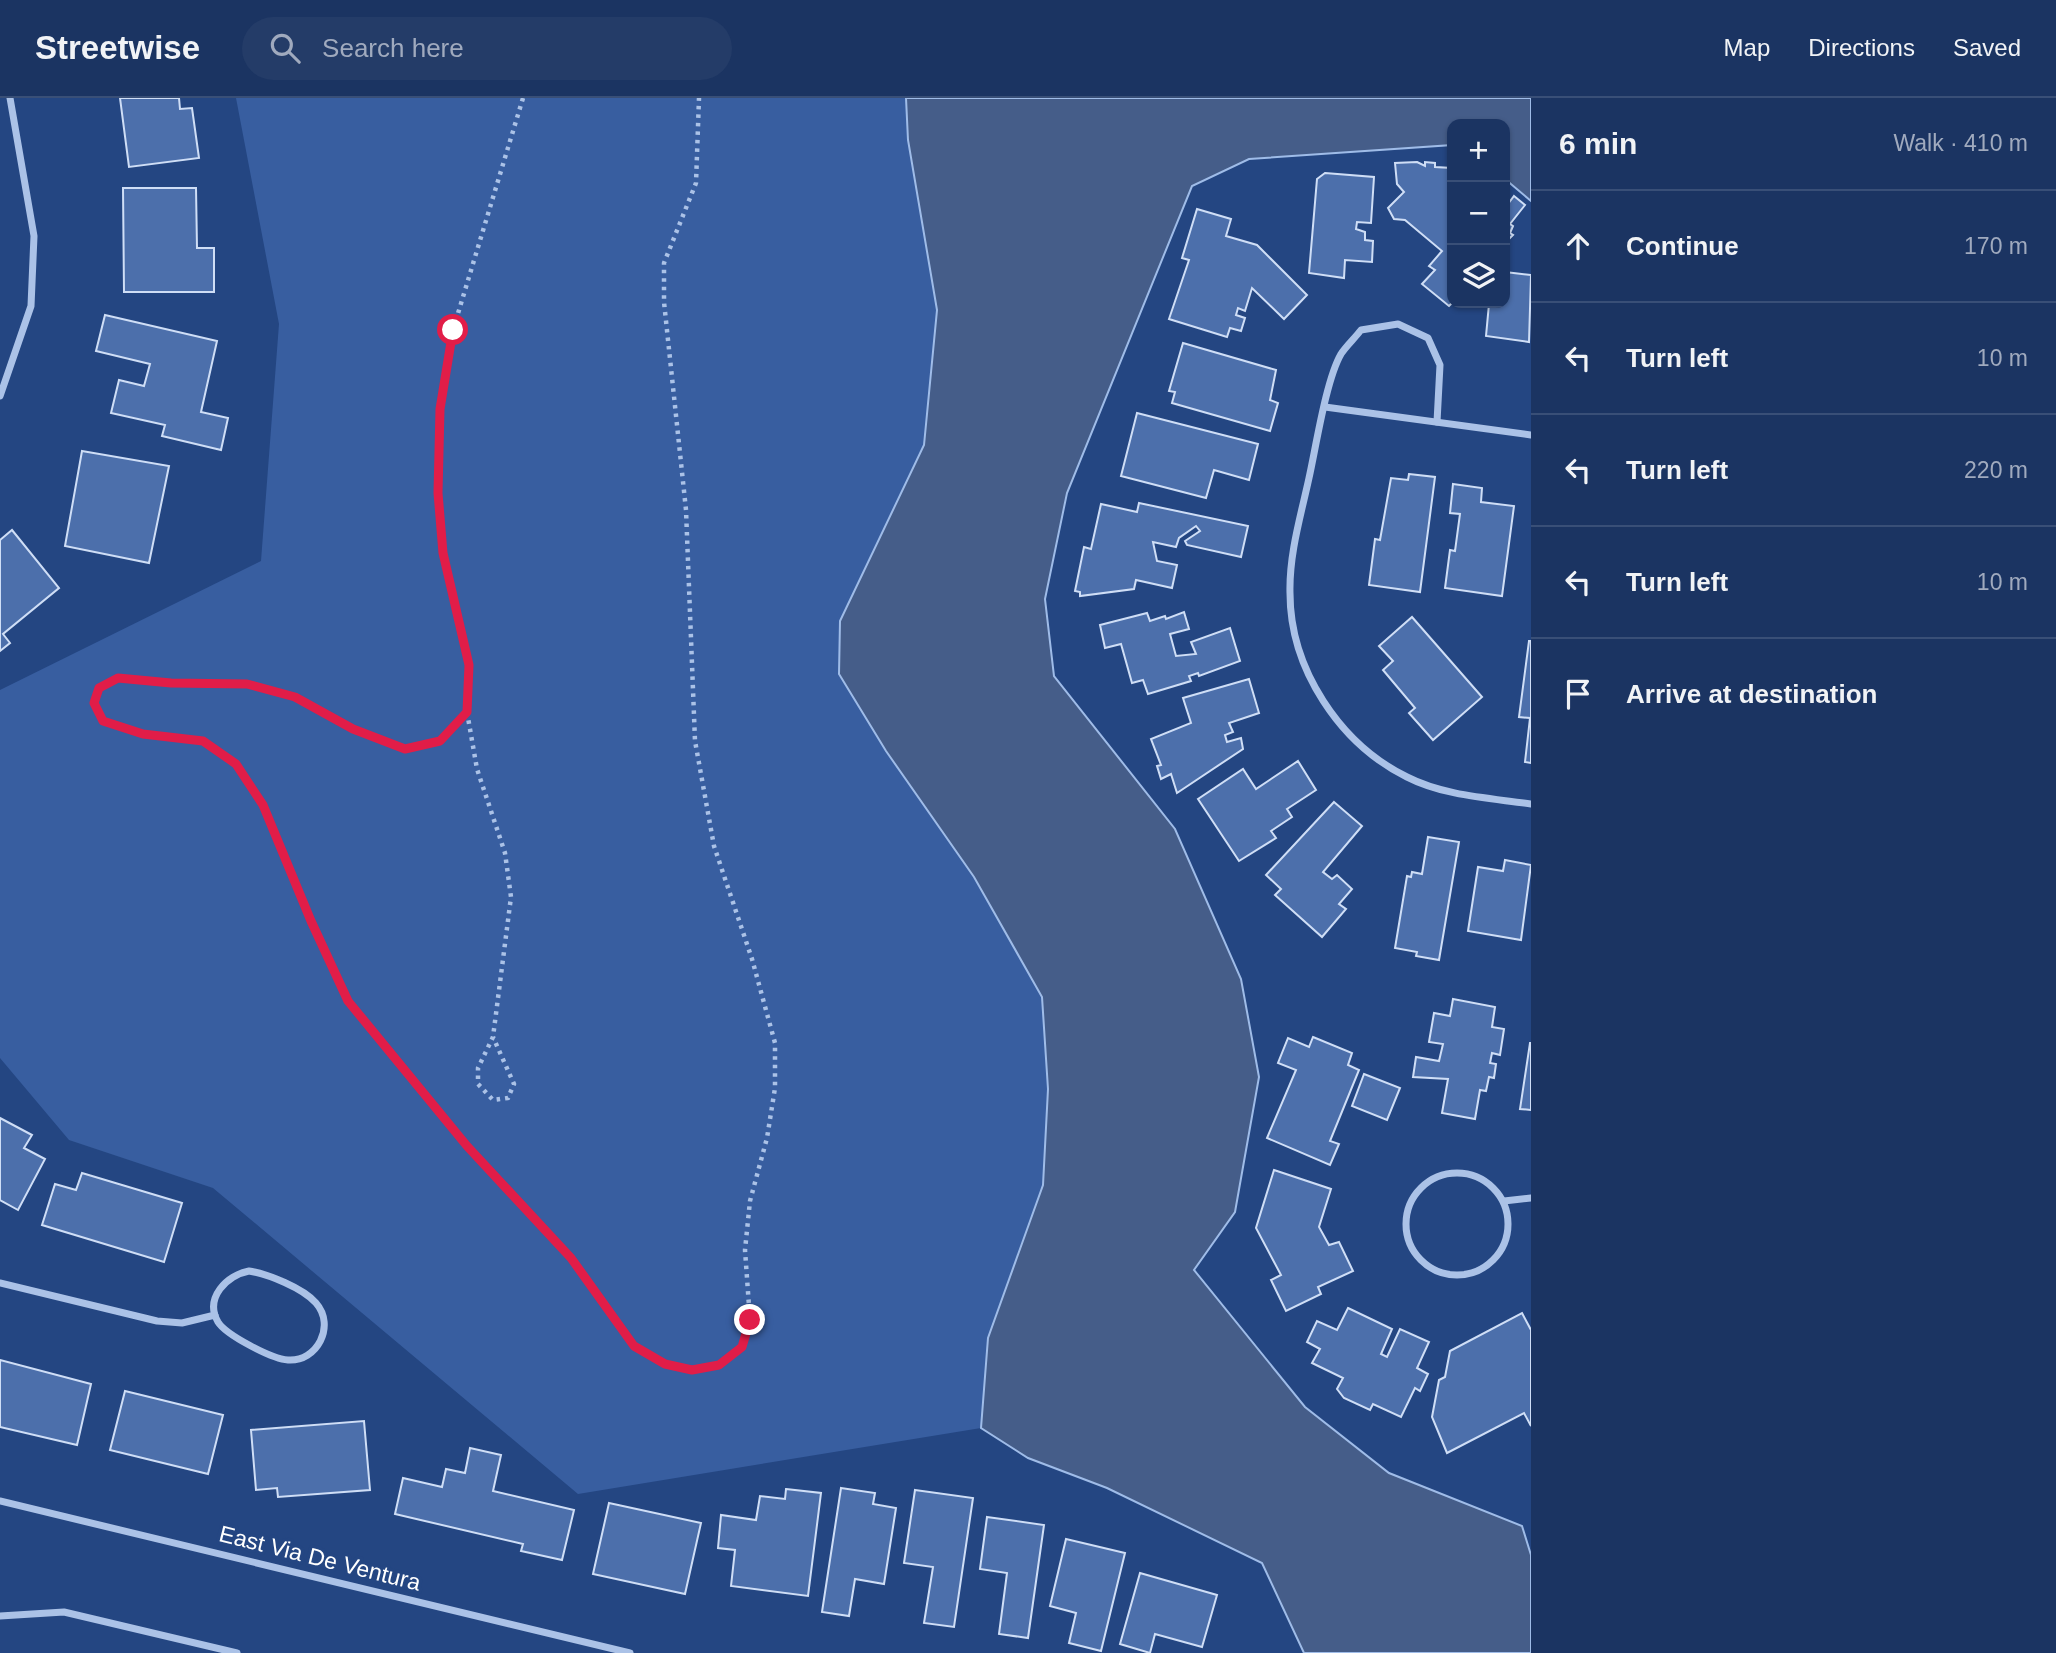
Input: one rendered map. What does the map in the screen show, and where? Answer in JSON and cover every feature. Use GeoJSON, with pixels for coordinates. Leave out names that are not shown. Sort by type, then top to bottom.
{"type":"FeatureCollection","features":[{"type":"Feature","properties":{"kind":"street"},"geometry":{"type":"LineString","coordinates":[[0,396],[31,306],[34,236],[10,98]]}},
{"type":"Feature","properties":{"kind":"street"},"geometry":{"type":"LineString","coordinates":[[1437,422],[1440,365],[1428,338],[1398,324],[1361,330],[1340,355],[1325,407],[1295,542],[1289,594],[1300,655],[1329,712],[1370,755],[1408,778],[1453,792],[1531,804]]}},
{"type":"Feature","properties":{"kind":"street"},"geometry":{"type":"LineString","coordinates":[[1325,407],[1531,435]]}},
{"type":"Feature","properties":{"kind":"street"},"geometry":{"type":"LineString","coordinates":[[1450,1173],[1482,1178],[1504,1201],[1509,1218],[1508,1236],[1501,1252],[1488,1266],[1464,1275],[1437,1272],[1422,1262],[1411,1247],[1406,1230],[1412,1199],[1435,1178],[1450,1173]]}},
{"type":"Feature","properties":{"kind":"street"},"geometry":{"type":"LineString","coordinates":[[1504,1201],[1531,1198]]}},
{"type":"Feature","properties":{"kind":"street"},"geometry":{"type":"LineString","coordinates":[[238,1273],[259,1273],[317,1304],[323,1313],[323,1335],[312,1353],[289,1361],[277,1358],[227,1332],[215,1315],[215,1299],[228,1279],[238,1273]]}},
{"type":"Feature","properties":{"kind":"street"},"geometry":{"type":"LineString","coordinates":[[0,1283],[158,1321],[182,1323],[215,1315]]}},
{"type":"Feature","properties":{"kind":"street","name":"East Via De Ventura"},"geometry":{"type":"LineString","coordinates":[[0,1501],[630,1653]]}},
{"type":"Feature","properties":{"kind":"street"},"geometry":{"type":"LineString","coordinates":[[0,1616],[64,1612],[237,1653]]}},
{"type":"Feature","properties":{"kind":"path"},"geometry":{"type":"LineString","coordinates":[[492,1037],[514,1084],[508,1098],[493,1100],[478,1084],[478,1068],[492,1037],[511,897],[505,853],[477,769],[467,712],[469,665],[443,553],[438,493],[440,409],[453,330],[523,98]]}},
{"type":"Feature","properties":{"kind":"path"},"geometry":{"type":"LineString","coordinates":[[467,712],[440,741],[405,749],[353,729],[295,697],[247,684],[171,683],[118,678],[99,688],[94,703],[103,721],[143,734],[203,741],[236,764],[263,805],[311,921],[348,1001],[356,1011],[467,1146],[571,1258],[634,1346],[665,1364],[692,1370],[719,1365],[742,1347],[750,1320],[745,1250],[750,1200],[771,1113],[775,1044],[752,959],[714,846],[695,741],[686,510],[664,302],[664,263],[696,183],[699,98]]}},
{"type":"Feature","properties":{"kind":"shaded area"},"geometry":{"type":"Polygon","coordinates":[[[236,98],[906,98],[908,140],[937,310],[924,445],[840,621],[886,751],[974,877],[1042,997],[1048,1089],[1043,1185],[988,1338],[981,1428],[578,1494],[213,1188],[69,1140],[0,1058],[0,690],[261,561],[279,324],[236,98]]]}},
{"type":"Feature","properties":{"kind":"shaded area"},"geometry":{"type":"Polygon","coordinates":[[[906,98],[1531,98],[1531,201],[1510,183],[1510,119],[1447,119],[1447,145],[1249,159],[1192,186],[1067,493],[1045,599],[1054,676],[1175,829],[1241,979],[1259,1077],[1235,1212],[1194,1270],[1305,1407],[1389,1473],[1522,1526],[1531,1555],[1531,1653],[1304,1653],[1262,1563],[1107,1488],[1028,1458],[981,1428],[988,1338],[1043,1185],[1048,1089],[1042,997],[974,877],[886,751],[839,674],[840,621],[924,445],[937,310],[908,140],[906,98]]]}},
{"type":"Feature","properties":{"kind":"building"},"geometry":{"type":"Polygon","coordinates":[[[120,98],[179,98],[180,109],[192,108],[199,158],[129,167],[120,98]]]}},
{"type":"Feature","properties":{"kind":"building"},"geometry":{"type":"Polygon","coordinates":[[[1417,162],[1425,166],[1425,162],[1435,163],[1435,167],[1447,168],[1447,304],[1422,284],[1435,270],[1429,266],[1442,251],[1405,220],[1394,219],[1388,208],[1404,192],[1397,184],[1395,163],[1417,162]]]}},
{"type":"Feature","properties":{"kind":"building"},"geometry":{"type":"Polygon","coordinates":[[[1325,173],[1374,177],[1371,223],[1357,222],[1356,229],[1365,232],[1365,240],[1373,241],[1372,262],[1345,260],[1344,278],[1309,273],[1317,179],[1325,173]]]}},
{"type":"Feature","properties":{"kind":"building"},"geometry":{"type":"Polygon","coordinates":[[[123,188],[196,188],[197,248],[214,248],[214,292],[124,292],[123,188]]]}},
{"type":"Feature","properties":{"kind":"building"},"geometry":{"type":"Polygon","coordinates":[[[1514,196],[1525,205],[1510,224],[1510,201],[1514,196]]]}},
{"type":"Feature","properties":{"kind":"building"},"geometry":{"type":"Polygon","coordinates":[[[1197,209],[1231,219],[1226,236],[1257,245],[1307,295],[1284,319],[1252,288],[1245,311],[1238,308],[1236,315],[1245,318],[1241,331],[1230,328],[1227,337],[1169,319],[1189,260],[1182,258],[1197,209]]]}},
{"type":"Feature","properties":{"kind":"building"},"geometry":{"type":"Polygon","coordinates":[[[1510,273],[1531,275],[1529,342],[1486,336],[1489,308],[1510,308],[1510,273]]]}},
{"type":"Feature","properties":{"kind":"building"},"geometry":{"type":"Polygon","coordinates":[[[105,315],[217,341],[201,412],[228,418],[221,450],[162,436],[165,425],[111,413],[119,380],[144,386],[150,364],[96,351],[105,315]]]}},
{"type":"Feature","properties":{"kind":"building"},"geometry":{"type":"Polygon","coordinates":[[[1183,343],[1276,370],[1270,400],[1278,403],[1270,431],[1172,403],[1175,392],[1169,391],[1183,343]]]}},
{"type":"Feature","properties":{"kind":"building"},"geometry":{"type":"Polygon","coordinates":[[[1137,413],[1258,444],[1249,480],[1214,470],[1206,498],[1121,476],[1137,413]]]}},
{"type":"Feature","properties":{"kind":"building"},"geometry":{"type":"Polygon","coordinates":[[[82,451],[169,466],[149,563],[65,546],[82,451]]]}},
{"type":"Feature","properties":{"kind":"building"},"geometry":{"type":"Polygon","coordinates":[[[1409,474],[1435,477],[1420,592],[1369,585],[1375,539],[1380,540],[1391,478],[1408,480],[1409,474]]]}},
{"type":"Feature","properties":{"kind":"building"},"geometry":{"type":"Polygon","coordinates":[[[1453,484],[1482,488],[1481,502],[1514,506],[1502,596],[1445,588],[1450,550],[1455,551],[1460,514],[1450,513],[1453,484]]]}},
{"type":"Feature","properties":{"kind":"building"},"geometry":{"type":"Polygon","coordinates":[[[1139,503],[1248,526],[1241,557],[1187,545],[1185,541],[1200,531],[1196,526],[1179,538],[1176,547],[1153,542],[1157,561],[1177,565],[1172,588],[1136,580],[1134,589],[1080,596],[1080,592],[1075,591],[1084,547],[1091,549],[1101,504],[1137,512],[1139,503]]]}},
{"type":"Feature","properties":{"kind":"building"},"geometry":{"type":"Polygon","coordinates":[[[12,530],[59,588],[3,634],[10,643],[0,651],[0,540],[12,530]]]}},
{"type":"Feature","properties":{"kind":"building"},"geometry":{"type":"Polygon","coordinates":[[[1184,612],[1189,629],[1170,634],[1176,656],[1196,654],[1191,642],[1230,628],[1240,661],[1199,676],[1198,673],[1189,676],[1191,681],[1148,694],[1143,680],[1132,683],[1121,644],[1105,648],[1100,625],[1147,613],[1150,621],[1165,616],[1166,619],[1184,612]]]}},
{"type":"Feature","properties":{"kind":"building"},"geometry":{"type":"Polygon","coordinates":[[[1412,617],[1482,697],[1433,740],[1409,713],[1415,708],[1383,670],[1393,661],[1379,646],[1412,617]]]}},
{"type":"Feature","properties":{"kind":"building"},"geometry":{"type":"Polygon","coordinates":[[[1529,641],[1531,763],[1525,762],[1530,718],[1519,717],[1529,641]]]}},
{"type":"Feature","properties":{"kind":"building"},"geometry":{"type":"Polygon","coordinates":[[[1249,679],[1259,713],[1229,723],[1233,732],[1225,735],[1227,742],[1241,738],[1243,749],[1177,793],[1171,774],[1161,779],[1157,766],[1161,765],[1151,739],[1191,723],[1183,698],[1249,679]]]}},
{"type":"Feature","properties":{"kind":"building"},"geometry":{"type":"Polygon","coordinates":[[[1298,761],[1316,790],[1287,809],[1292,817],[1271,831],[1276,838],[1239,861],[1198,799],[1243,769],[1256,789],[1298,761]]]}},
{"type":"Feature","properties":{"kind":"building"},"geometry":{"type":"Polygon","coordinates":[[[1334,802],[1362,826],[1323,872],[1332,879],[1337,875],[1352,889],[1339,904],[1346,909],[1322,937],[1275,895],[1281,889],[1266,875],[1334,802]]]}},
{"type":"Feature","properties":{"kind":"building"},"geometry":{"type":"Polygon","coordinates":[[[1428,837],[1459,842],[1439,960],[1416,956],[1417,952],[1395,948],[1407,876],[1411,877],[1412,872],[1422,874],[1428,837]]]}},
{"type":"Feature","properties":{"kind":"building"},"geometry":{"type":"Polygon","coordinates":[[[1505,860],[1531,865],[1521,940],[1468,931],[1478,867],[1503,871],[1505,860]]]}},
{"type":"Feature","properties":{"kind":"building"},"geometry":{"type":"Polygon","coordinates":[[[1453,999],[1495,1007],[1492,1027],[1504,1029],[1500,1055],[1492,1053],[1490,1063],[1496,1064],[1494,1078],[1489,1077],[1486,1091],[1480,1090],[1475,1119],[1442,1113],[1448,1079],[1413,1077],[1416,1057],[1439,1061],[1443,1044],[1429,1042],[1434,1013],[1450,1016],[1453,999]]]}},
{"type":"Feature","properties":{"kind":"building"},"geometry":{"type":"Polygon","coordinates":[[[1313,1037],[1352,1053],[1348,1065],[1359,1070],[1330,1141],[1339,1144],[1330,1165],[1267,1138],[1296,1070],[1278,1063],[1288,1038],[1309,1047],[1313,1037]]]}},
{"type":"Feature","properties":{"kind":"building"},"geometry":{"type":"Polygon","coordinates":[[[1531,1043],[1531,1110],[1520,1109],[1531,1043]]]}},
{"type":"Feature","properties":{"kind":"building"},"geometry":{"type":"Polygon","coordinates":[[[1364,1074],[1400,1088],[1387,1120],[1352,1106],[1364,1074]]]}},
{"type":"Feature","properties":{"kind":"building"},"geometry":{"type":"Polygon","coordinates":[[[0,1118],[32,1135],[24,1148],[45,1159],[18,1210],[0,1200],[0,1118]]]}},
{"type":"Feature","properties":{"kind":"building"},"geometry":{"type":"Polygon","coordinates":[[[1274,1170],[1331,1189],[1319,1227],[1329,1245],[1339,1242],[1353,1271],[1318,1287],[1321,1294],[1286,1311],[1271,1280],[1281,1275],[1256,1228],[1274,1170]]]}},
{"type":"Feature","properties":{"kind":"building"},"geometry":{"type":"Polygon","coordinates":[[[82,1173],[182,1203],[164,1262],[42,1225],[55,1184],[76,1190],[82,1173]]]}},
{"type":"Feature","properties":{"kind":"building"},"geometry":{"type":"Polygon","coordinates":[[[1348,1308],[1392,1329],[1381,1354],[1387,1357],[1400,1329],[1429,1342],[1417,1368],[1428,1374],[1420,1391],[1415,1388],[1401,1417],[1373,1404],[1370,1410],[1344,1398],[1337,1389],[1343,1378],[1312,1363],[1320,1349],[1307,1342],[1317,1321],[1337,1330],[1348,1308]]]}},
{"type":"Feature","properties":{"kind":"building"},"geometry":{"type":"Polygon","coordinates":[[[1522,1313],[1531,1330],[1531,1426],[1524,1413],[1447,1453],[1432,1417],[1439,1380],[1445,1377],[1450,1351],[1522,1313]]]}},
{"type":"Feature","properties":{"kind":"building"},"geometry":{"type":"Polygon","coordinates":[[[0,1360],[91,1384],[77,1445],[0,1427],[0,1360]]]}},
{"type":"Feature","properties":{"kind":"building"},"geometry":{"type":"Polygon","coordinates":[[[125,1391],[223,1415],[208,1474],[110,1450],[125,1391]]]}},
{"type":"Feature","properties":{"kind":"building"},"geometry":{"type":"Polygon","coordinates":[[[364,1421],[370,1490],[278,1497],[277,1488],[256,1490],[251,1430],[364,1421]]]}},
{"type":"Feature","properties":{"kind":"building"},"geometry":{"type":"Polygon","coordinates":[[[470,1448],[501,1455],[493,1491],[574,1510],[562,1560],[521,1551],[523,1544],[395,1514],[403,1478],[442,1487],[446,1469],[465,1473],[470,1448]]]}},
{"type":"Feature","properties":{"kind":"building"},"geometry":{"type":"Polygon","coordinates":[[[841,1488],[875,1493],[873,1504],[896,1508],[884,1584],[855,1579],[849,1616],[822,1612],[841,1488]]]}},
{"type":"Feature","properties":{"kind":"building"},"geometry":{"type":"Polygon","coordinates":[[[786,1489],[821,1493],[808,1596],[731,1586],[735,1550],[718,1548],[721,1515],[756,1520],[760,1496],[785,1499],[786,1489]]]}},
{"type":"Feature","properties":{"kind":"building"},"geometry":{"type":"Polygon","coordinates":[[[915,1490],[973,1498],[954,1627],[924,1623],[933,1567],[904,1563],[915,1490]]]}},
{"type":"Feature","properties":{"kind":"building"},"geometry":{"type":"Polygon","coordinates":[[[609,1503],[701,1523],[685,1594],[593,1574],[609,1503]]]}},
{"type":"Feature","properties":{"kind":"building"},"geometry":{"type":"Polygon","coordinates":[[[987,1517],[1044,1525],[1028,1638],[999,1634],[1007,1573],[980,1569],[987,1517]]]}},
{"type":"Feature","properties":{"kind":"building"},"geometry":{"type":"Polygon","coordinates":[[[1066,1539],[1125,1553],[1101,1651],[1069,1643],[1076,1613],[1050,1606],[1066,1539]]]}},
{"type":"Feature","properties":{"kind":"building"},"geometry":{"type":"Polygon","coordinates":[[[1140,1573],[1217,1595],[1202,1647],[1155,1634],[1150,1653],[1120,1644],[1140,1573]]]}},
{"type":"Feature","properties":{"kind":"route"},"geometry":{"type":"LineString","coordinates":[[453,330],[440,409],[438,493],[443,553],[469,665],[467,712],[440,741],[405,749],[353,729],[295,697],[247,684],[171,683],[118,678],[99,688],[94,703],[103,721],[143,734],[203,741],[236,764],[263,805],[311,921],[348,1001],[467,1146],[571,1258],[634,1346],[665,1364],[692,1370],[719,1365],[742,1347],[750,1320]]}}]}
